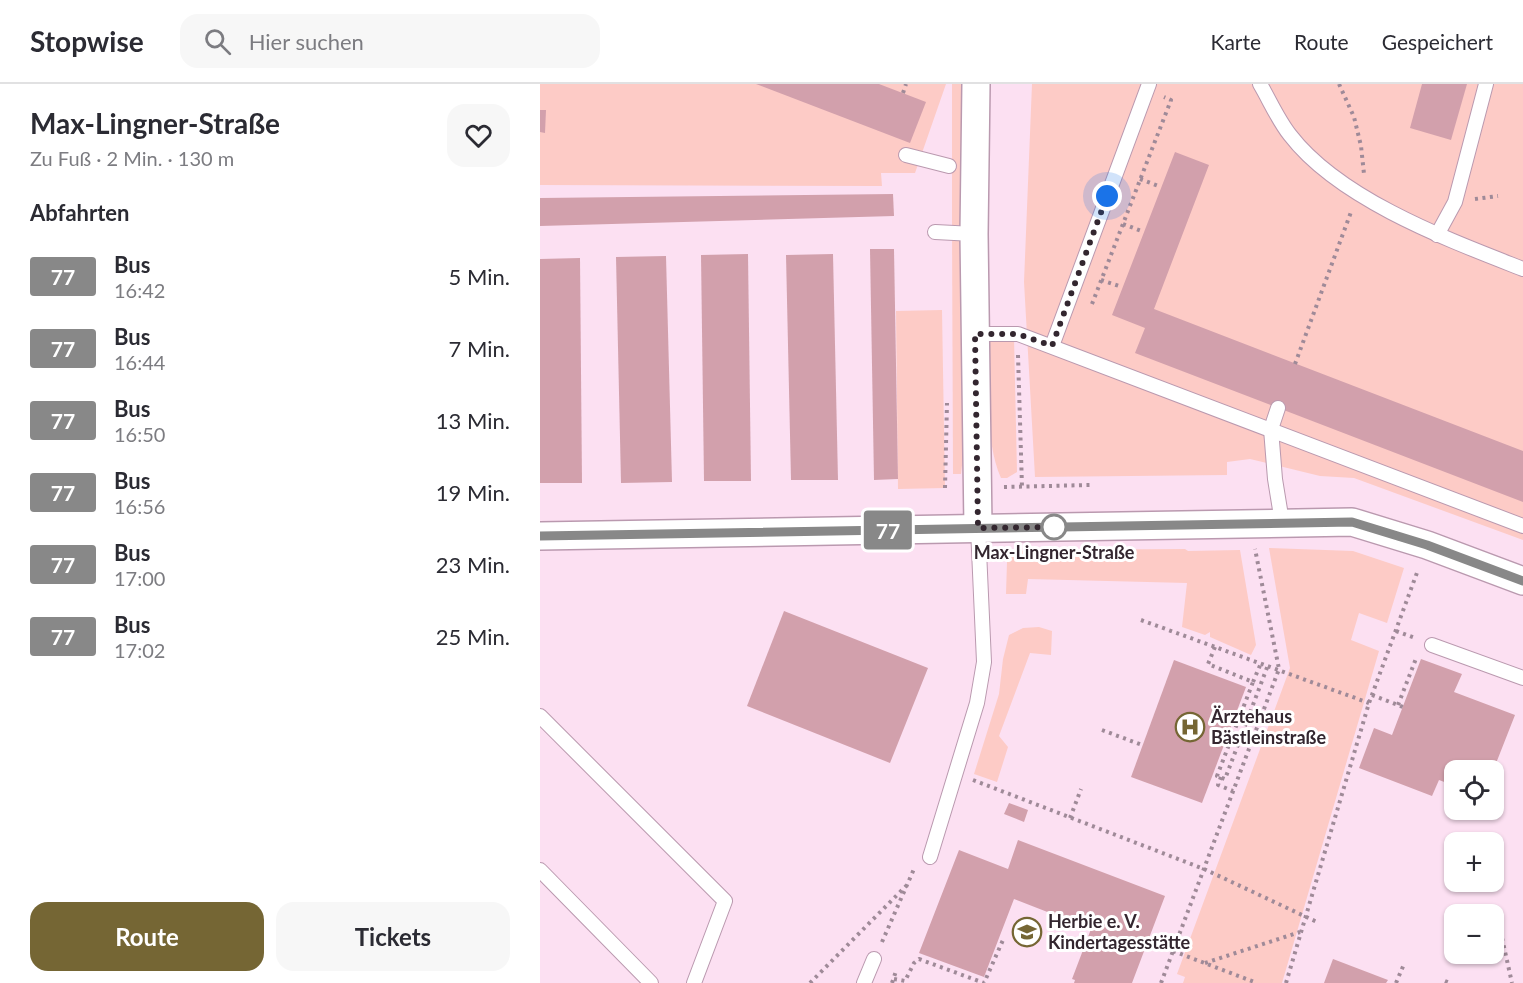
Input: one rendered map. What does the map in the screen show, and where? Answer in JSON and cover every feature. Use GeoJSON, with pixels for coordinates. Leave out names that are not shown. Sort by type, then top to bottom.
{"type":"FeatureCollection","features":[{"type":"Feature","properties":{"kind":"street"},"geometry":{"type":"LineString","coordinates":[[976,84],[974,234],[978,528]]}},
{"type":"Feature","properties":{"kind":"street"},"geometry":{"type":"LineString","coordinates":[[540,536],[1352,522],[1427,545],[1523,581]]}},
{"type":"Feature","properties":{"kind":"lane"},"geometry":{"type":"LineString","coordinates":[[1052,346],[1149,84]]}},
{"type":"Feature","properties":{"kind":"lane"},"geometry":{"type":"LineString","coordinates":[[1260,84],[1290,135],[1321,167],[1358,193],[1437,235],[1523,269]]}},
{"type":"Feature","properties":{"kind":"lane"},"geometry":{"type":"LineString","coordinates":[[1437,235],[1455,202],[1486,84]]}},
{"type":"Feature","properties":{"kind":"lane"},"geometry":{"type":"LineString","coordinates":[[906,155],[949,166]]}},
{"type":"Feature","properties":{"kind":"lane"},"geometry":{"type":"LineString","coordinates":[[935,232],[974,234]]}},
{"type":"Feature","properties":{"kind":"lane"},"geometry":{"type":"LineString","coordinates":[[975,334],[1018,334],[1523,526]]}},
{"type":"Feature","properties":{"kind":"lane"},"geometry":{"type":"LineString","coordinates":[[1278,408],[1270,429],[1282,522]]}},
{"type":"Feature","properties":{"kind":"lane"},"geometry":{"type":"LineString","coordinates":[[930,857],[977,703],[984,662],[978,528]]}},
{"type":"Feature","properties":{"kind":"lane"},"geometry":{"type":"LineString","coordinates":[[1431,645],[1523,678]]}},
{"type":"Feature","properties":{"kind":"lane"},"geometry":{"type":"LineString","coordinates":[[540,716],[725,901],[694,983]]}},
{"type":"Feature","properties":{"kind":"lane"},"geometry":{"type":"LineString","coordinates":[[540,870],[651,983]]}},
{"type":"Feature","properties":{"kind":"lane"},"geometry":{"type":"LineString","coordinates":[[864,983],[874,959]]}},
{"type":"Feature","properties":{"kind":"path"},"geometry":{"type":"LineString","coordinates":[[903,93],[906,84]]}},
{"type":"Feature","properties":{"kind":"path"},"geometry":{"type":"LineString","coordinates":[[1295,363],[1364,174],[1361,146],[1354,117],[1339,84]]}},
{"type":"Feature","properties":{"kind":"path"},"geometry":{"type":"LineString","coordinates":[[1088,314],[1171,100]]}},
{"type":"Feature","properties":{"kind":"path"},"geometry":{"type":"LineString","coordinates":[[1140,179],[1161,187]]}},
{"type":"Feature","properties":{"kind":"path"},"geometry":{"type":"LineString","coordinates":[[1123,224],[1144,232]]}},
{"type":"Feature","properties":{"kind":"path"},"geometry":{"type":"LineString","coordinates":[[1101,280],[1122,287]]}},
{"type":"Feature","properties":{"kind":"path"},"geometry":{"type":"LineString","coordinates":[[1018,348],[1022,487]]}},
{"type":"Feature","properties":{"kind":"path"},"geometry":{"type":"LineString","coordinates":[[1000,487],[1090,485]]}},
{"type":"Feature","properties":{"kind":"path"},"geometry":{"type":"LineString","coordinates":[[1161,983],[1279,669],[1254,541]]}},
{"type":"Feature","properties":{"kind":"path"},"geometry":{"type":"LineString","coordinates":[[1286,983],[1369,703],[1421,564]]}},
{"type":"Feature","properties":{"kind":"path"},"geometry":{"type":"LineString","coordinates":[[1141,620],[1369,703]]}},
{"type":"Feature","properties":{"kind":"path"},"geometry":{"type":"LineString","coordinates":[[1215,647],[1208,664],[1253,682]]}},
{"type":"Feature","properties":{"kind":"path"},"geometry":{"type":"LineString","coordinates":[[1372,695],[1400,706],[1418,654]]}},
{"type":"Feature","properties":{"kind":"path"},"geometry":{"type":"LineString","coordinates":[[1261,663],[1217,776],[1225,778],[1268,665]]}},
{"type":"Feature","properties":{"kind":"path"},"geometry":{"type":"LineString","coordinates":[[1102,730],[1142,745]]}},
{"type":"Feature","properties":{"kind":"path"},"geometry":{"type":"LineString","coordinates":[[955,773],[1204,869],[1317,922]]}},
{"type":"Feature","properties":{"kind":"path"},"geometry":{"type":"LineString","coordinates":[[1221,777],[1218,785],[1233,790]]}},
{"type":"Feature","properties":{"kind":"path"},"geometry":{"type":"LineString","coordinates":[[1070,818],[1081,789]]}},
{"type":"Feature","properties":{"kind":"path"},"geometry":{"type":"LineString","coordinates":[[810,983],[906,886],[874,959]]}},
{"type":"Feature","properties":{"kind":"path"},"geometry":{"type":"LineString","coordinates":[[1205,963],[1300,932]]}},
{"type":"Feature","properties":{"kind":"path"},"geometry":{"type":"LineString","coordinates":[[896,971],[893,981],[905,981],[914,963],[919,959],[984,983],[1003,940]]}},
{"type":"Feature","properties":{"kind":"path"},"geometry":{"type":"LineString","coordinates":[[1504,947],[1512,983]]}},
{"type":"Feature","properties":{"kind":"path"},"geometry":{"type":"LineString","coordinates":[[1173,951],[1257,983]]}},
{"type":"Feature","properties":{"kind":"path"},"geometry":{"type":"LineString","coordinates":[[1396,983],[1404,964]]}},
{"type":"Feature","properties":{"kind":"shaded area"},"geometry":{"type":"Polygon","coordinates":[[[540,84],[946,84],[915,173],[881,173],[882,186],[540,185],[540,84]]]}},
{"type":"Feature","properties":{"kind":"shaded area"},"geometry":{"type":"Polygon","coordinates":[[[952,84],[964,84],[964,226],[952,225],[952,84]]]}},
{"type":"Feature","properties":{"kind":"shaded area"},"geometry":{"type":"Polygon","coordinates":[[[1032,84],[1523,84],[1523,540],[1354,478],[1320,476],[1250,459],[1227,462],[1227,475],[1035,477],[1024,282],[1032,84]]]}},
{"type":"Feature","properties":{"kind":"shaded area"},"geometry":{"type":"Polygon","coordinates":[[[952,232],[964,233],[964,448],[961,474],[953,474],[952,232]]]}},
{"type":"Feature","properties":{"kind":"shaded area"},"geometry":{"type":"Polygon","coordinates":[[[942,310],[945,488],[898,489],[896,311],[942,310]]]}},
{"type":"Feature","properties":{"kind":"shaded area"},"geometry":{"type":"Polygon","coordinates":[[[989,337],[1014,337],[1017,472],[1007,478],[1001,478],[992,446],[989,409],[989,337]]]}},
{"type":"Feature","properties":{"kind":"shaded area"},"geometry":{"type":"Polygon","coordinates":[[[1269,548],[1353,551],[1404,568],[1387,623],[1359,613],[1351,640],[1379,651],[1282,983],[1183,983],[1185,977],[1177,974],[1290,668],[1269,548]]]}},
{"type":"Feature","properties":{"kind":"shaded area"},"geometry":{"type":"Polygon","coordinates":[[[1185,549],[1188,551],[1240,550],[1256,645],[1251,655],[1210,637],[1210,632],[1205,635],[1182,627],[1187,583],[1028,579],[1026,594],[1006,594],[1007,562],[1014,552],[1185,549]]]}},
{"type":"Feature","properties":{"kind":"shaded area"},"geometry":{"type":"Polygon","coordinates":[[[1039,627],[1052,631],[1051,655],[1030,653],[999,736],[1008,747],[997,782],[974,774],[999,694],[1003,659],[1009,635],[1023,628],[1039,627]]]}},
{"type":"Feature","properties":{"kind":"building"},"geometry":{"type":"Polygon","coordinates":[[[756,84],[879,84],[926,102],[910,143],[756,84]]]}},
{"type":"Feature","properties":{"kind":"building"},"geometry":{"type":"Polygon","coordinates":[[[1422,84],[1467,84],[1451,140],[1410,128],[1422,84]]]}},
{"type":"Feature","properties":{"kind":"building"},"geometry":{"type":"Polygon","coordinates":[[[540,110],[546,110],[545,133],[540,132],[540,110]]]}},
{"type":"Feature","properties":{"kind":"building"},"geometry":{"type":"Polygon","coordinates":[[[1175,152],[1209,165],[1154,309],[1523,451],[1523,502],[1135,353],[1145,328],[1112,315],[1175,152]]]}},
{"type":"Feature","properties":{"kind":"building"},"geometry":{"type":"Polygon","coordinates":[[[893,194],[894,216],[540,226],[540,198],[893,194]]]}},
{"type":"Feature","properties":{"kind":"building"},"geometry":{"type":"Polygon","coordinates":[[[870,249],[894,249],[898,479],[874,480],[870,249]]]}},
{"type":"Feature","properties":{"kind":"building"},"geometry":{"type":"Polygon","coordinates":[[[748,254],[751,481],[704,481],[701,255],[748,254]]]}},
{"type":"Feature","properties":{"kind":"building"},"geometry":{"type":"Polygon","coordinates":[[[833,254],[838,480],[791,480],[786,255],[833,254]]]}},
{"type":"Feature","properties":{"kind":"building"},"geometry":{"type":"Polygon","coordinates":[[[666,256],[672,482],[621,483],[616,257],[666,256]]]}},
{"type":"Feature","properties":{"kind":"building"},"geometry":{"type":"Polygon","coordinates":[[[580,258],[582,483],[540,483],[540,259],[580,258]]]}},
{"type":"Feature","properties":{"kind":"building"},"geometry":{"type":"Polygon","coordinates":[[[784,611],[928,668],[890,763],[747,706],[784,611]]]}},
{"type":"Feature","properties":{"kind":"building"},"geometry":{"type":"Polygon","coordinates":[[[1421,659],[1462,674],[1454,692],[1515,715],[1497,760],[1444,760],[1444,782],[1439,780],[1432,796],[1359,768],[1374,728],[1392,735],[1421,659]]]}},
{"type":"Feature","properties":{"kind":"building","name":"Ärztehaus Bästleinstraße"},"geometry":{"type":"Polygon","coordinates":[[[1174,660],[1246,687],[1202,803],[1131,777],[1174,660]]]}},
{"type":"Feature","properties":{"kind":"building"},"geometry":{"type":"Polygon","coordinates":[[[1009,803],[1028,810],[1024,822],[1004,814],[1009,803]]]}},
{"type":"Feature","properties":{"kind":"building"},"geometry":{"type":"Polygon","coordinates":[[[1018,840],[1165,896],[1132,983],[1074,983],[1075,980],[1072,979],[1091,929],[1014,899],[984,977],[919,953],[959,850],[1008,869],[1018,840]]]}},
{"type":"Feature","properties":{"kind":"building"},"geometry":{"type":"Polygon","coordinates":[[[1333,959],[1388,980],[1386,983],[1324,983],[1333,959]]]}},
{"type":"Feature","properties":{"kind":"bus line","name":"77"},"geometry":{"type":"LineString","coordinates":[[540,536],[1352,522],[1427,545],[1523,581]]}},
{"type":"Feature","properties":{"kind":"place","name":"Max-Lingner-Straße"},"geometry":{"type":"Point","coordinates":[1054,527]}},
{"type":"Feature","properties":{"kind":"place","name":"Ärztehaus Bästleinstraße"},"geometry":{"type":"Point","coordinates":[1190,727]}},
{"type":"Feature","properties":{"kind":"place","name":"Herbie e. V. Kindertagesstätte"},"geometry":{"type":"Point","coordinates":[1027,932]}},
{"type":"Feature","properties":{"kind":"route"},"geometry":{"type":"LineString","coordinates":[[1054,527],[1062,527],[978,528],[975,334],[1018,334],[1052,346],[1107,196]]}}]}
